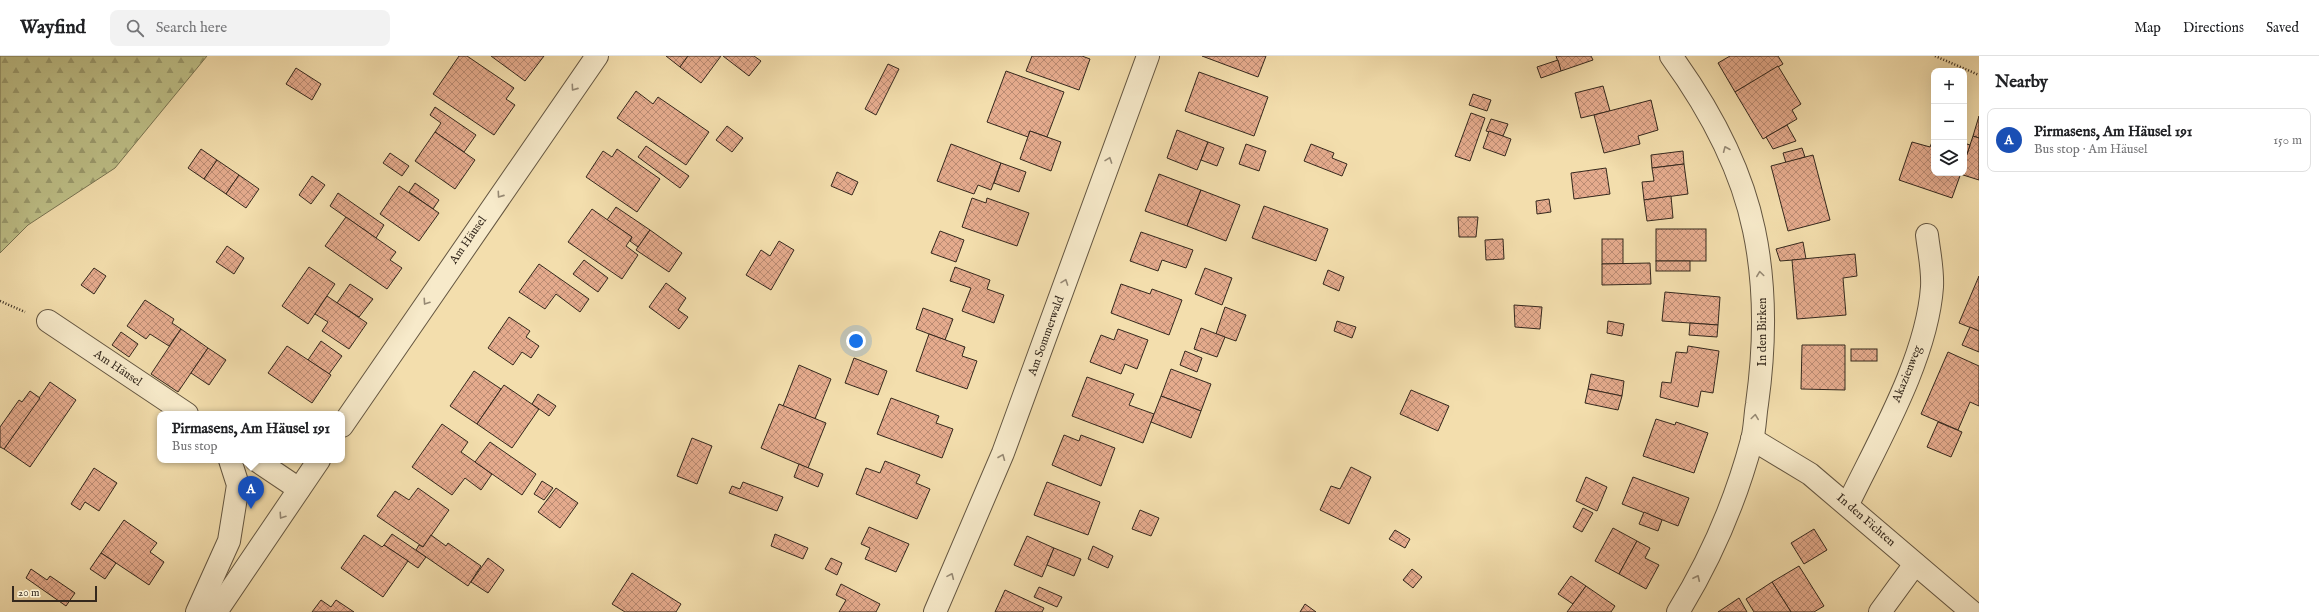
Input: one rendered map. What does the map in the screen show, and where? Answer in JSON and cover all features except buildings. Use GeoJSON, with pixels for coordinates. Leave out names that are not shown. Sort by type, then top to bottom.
{"type":"FeatureCollection","features":[{"type":"Feature","properties":{"kind":"street","name":"Am Häusel"},"geometry":{"type":"LineString","coordinates":[[345,422],[597,56]]}},
{"type":"Feature","properties":{"kind":"street","name":"Am Sommerwald"},"geometry":{"type":"LineString","coordinates":[[935,612],[968,540],[1003,453],[1148,56]]}},
{"type":"Feature","properties":{"kind":"street","name":"In den Birken"},"geometry":{"type":"LineString","coordinates":[[1671,56],[1690,82],[1720,134],[1740,182],[1754,229],[1763,294],[1762,367],[1752,439],[1729,509],[1691,591],[1678,612]]}},
{"type":"Feature","properties":{"kind":"street","name":"Akazienweg"},"geometry":{"type":"LineString","coordinates":[[1848,504],[1914,361],[1928,317],[1932,286],[1931,262],[1927,235]]}},
{"type":"Feature","properties":{"kind":"street","name":"Am Häusel"},"geometry":{"type":"LineString","coordinates":[[48,321],[183,411]]}},
{"type":"Feature","properties":{"kind":"street","name":"In den Fichten"},"geometry":{"type":"LineString","coordinates":[[1752,439],[1810,474],[1848,504],[1915,564],[1972,612]]}},
{"type":"Feature","properties":{"kind":"street"},"geometry":{"type":"LineString","coordinates":[[197,612],[229,541],[238,485],[231,463]]}},
{"type":"Feature","properties":{"kind":"street"},"geometry":{"type":"LineString","coordinates":[[260,463],[299,489]]}},
{"type":"Feature","properties":{"kind":"street"},"geometry":{"type":"LineString","coordinates":[[216,612],[317,463]]}},
{"type":"Feature","properties":{"kind":"street"},"geometry":{"type":"LineString","coordinates":[[1880,612],[1915,564]]}},
{"type":"Feature","properties":{"kind":"path"},"geometry":{"type":"LineString","coordinates":[[1936,56],[1979,74]]}},
{"type":"Feature","properties":{"kind":"green space"},"geometry":{"type":"Polygon","coordinates":[[[0,56],[207,56],[115,168],[28,225],[0,253],[0,56]]]}},
{"type":"Feature","properties":{"kind":"place","name":"Pirmasens, Am Häusel 191"},"geometry":{"type":"Point","coordinates":[251,509]}}]}
